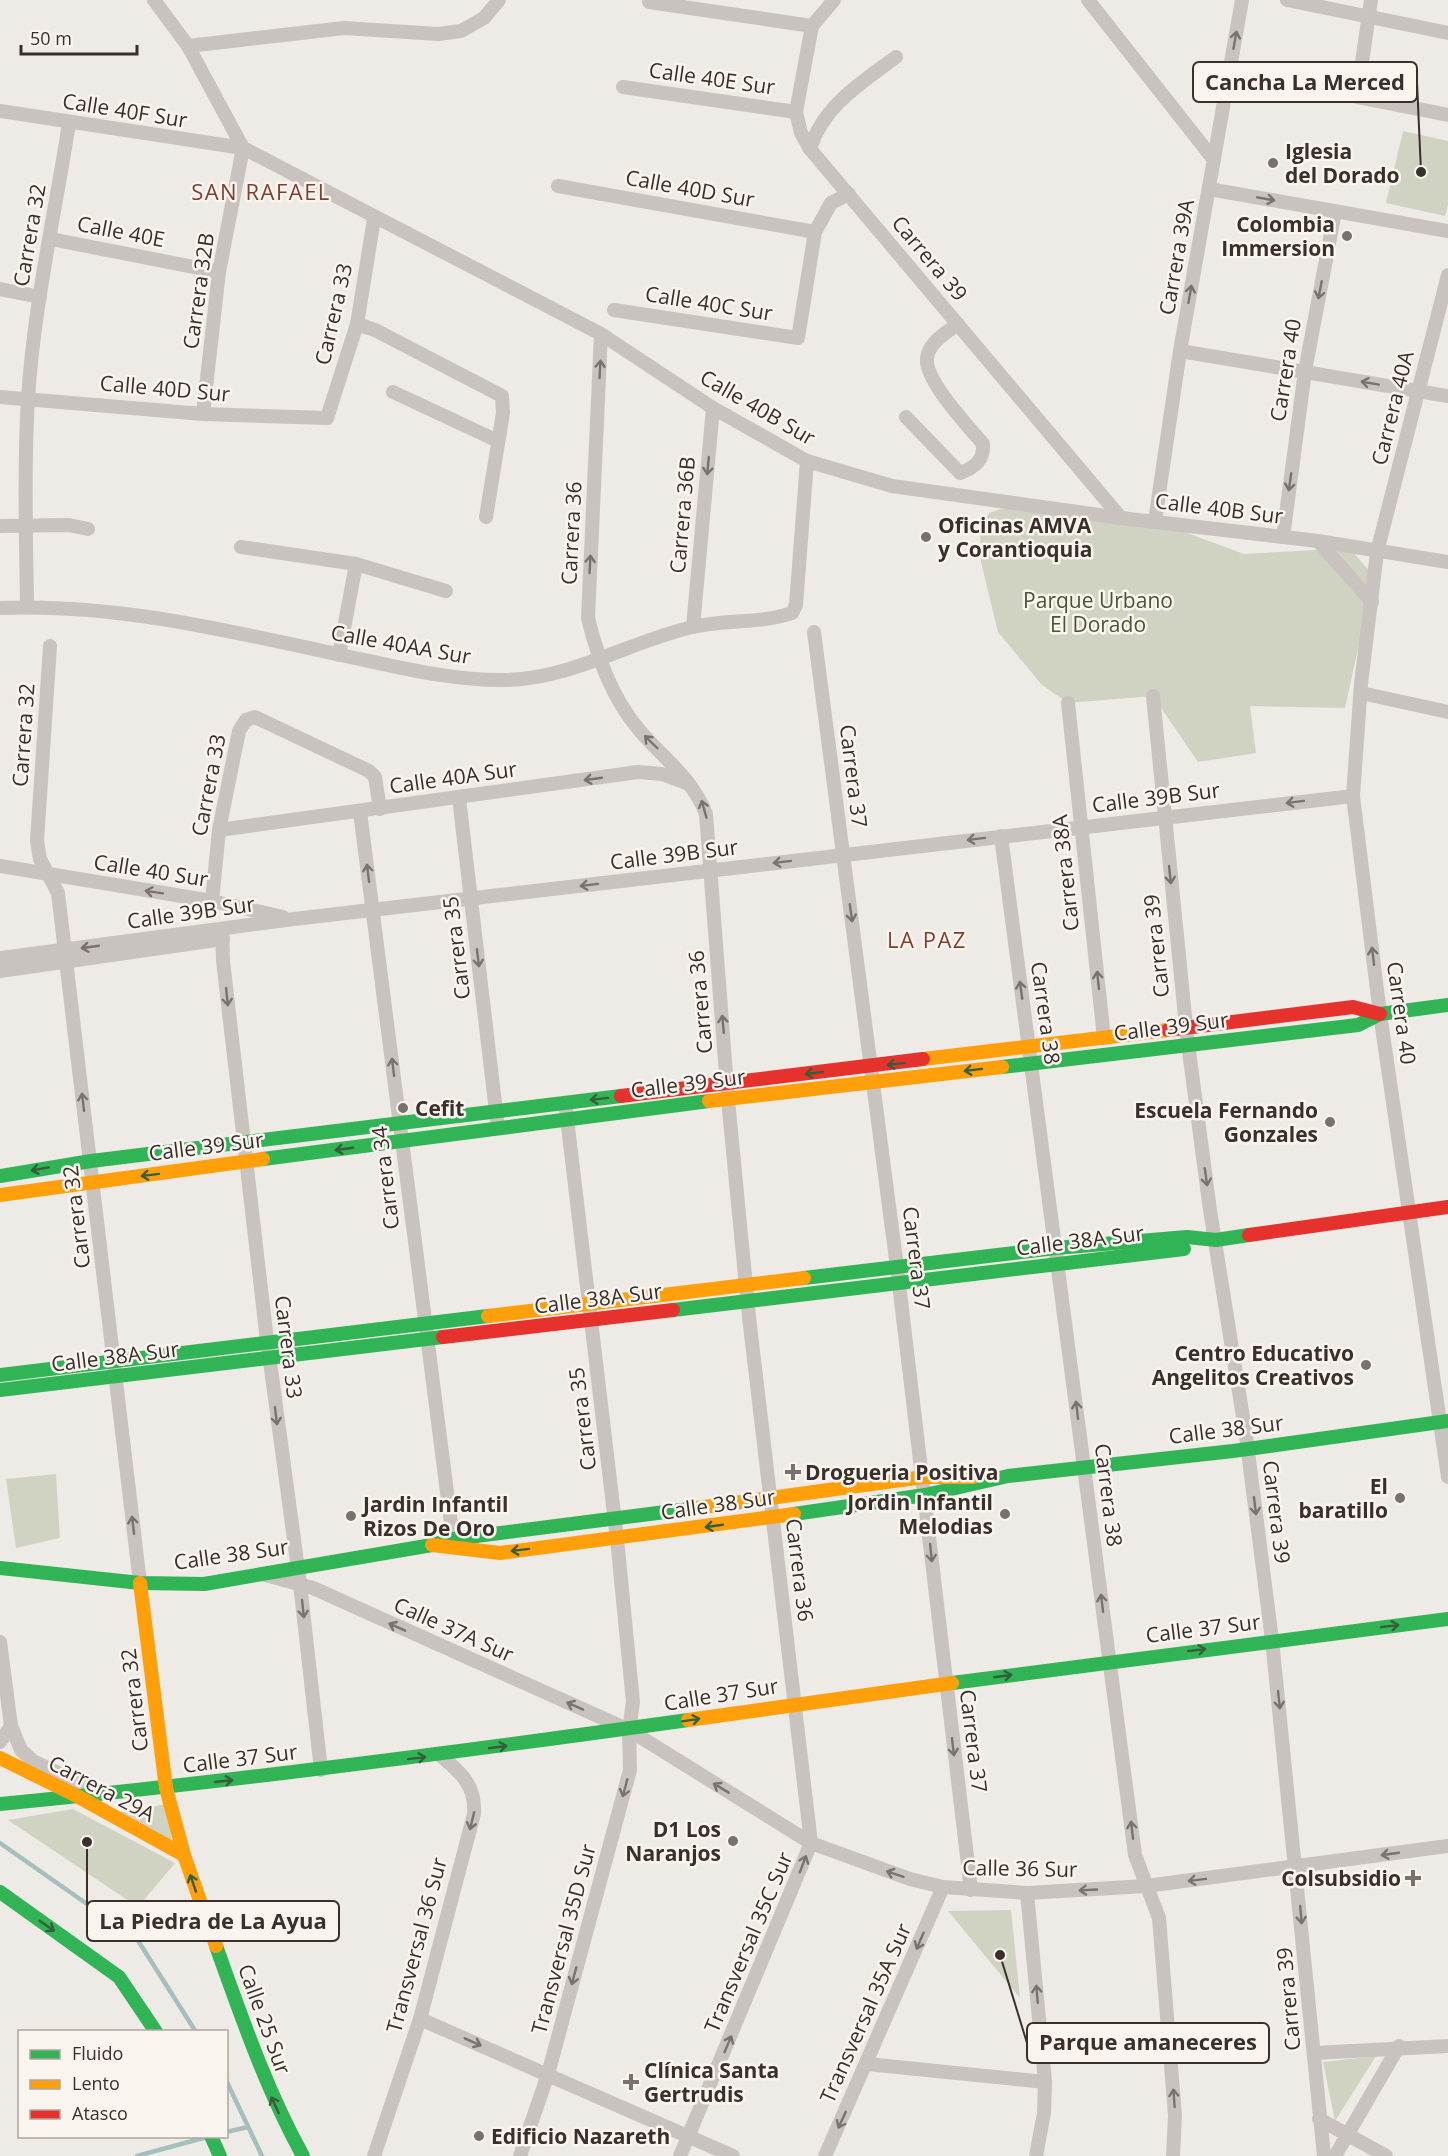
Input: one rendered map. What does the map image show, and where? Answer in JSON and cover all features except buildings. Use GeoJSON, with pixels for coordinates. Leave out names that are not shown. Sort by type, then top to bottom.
{"type":"FeatureCollection","features":[{"type":"Feature","properties":{"kind":"street"},"geometry":{"type":"LineString","coordinates":[[154,0],[188,46],[243,148]]}},
{"type":"Feature","properties":{"kind":"street"},"geometry":{"type":"LineString","coordinates":[[188,46],[344,28],[438,34],[461,30],[484,18],[499,0]]}},
{"type":"Feature","properties":{"kind":"street","name":"Carrera 39"},"geometry":{"type":"LineString","coordinates":[[834,0],[812,26],[796,112],[801,133],[810,149],[1121,518]]}},
{"type":"Feature","properties":{"kind":"street"},"geometry":{"type":"LineString","coordinates":[[1088,0],[1214,160]]}},
{"type":"Feature","properties":{"kind":"street","name":"Carrera 39A"},"geometry":{"type":"LineString","coordinates":[[1155,521],[1180,351],[1242,0]]}},
{"type":"Feature","properties":{"kind":"street"},"geometry":{"type":"LineString","coordinates":[[1287,0],[1448,33]]}},
{"type":"Feature","properties":{"kind":"street"},"geometry":{"type":"LineString","coordinates":[[1371,0],[1357,97],[1448,115]]}},
{"type":"Feature","properties":{"kind":"street"},"geometry":{"type":"LineString","coordinates":[[649,2],[812,26]]}},
{"type":"Feature","properties":{"kind":"street"},"geometry":{"type":"LineString","coordinates":[[810,149],[816,130],[841,99],[896,57]]}},
{"type":"Feature","properties":{"kind":"street","name":"Calle 40E Sur"},"geometry":{"type":"LineString","coordinates":[[623,87],[796,112]]}},
{"type":"Feature","properties":{"kind":"street","name":"Calle 40F Sur"},"geometry":{"type":"LineString","coordinates":[[0,111],[243,148]]}},
{"type":"Feature","properties":{"kind":"street","name":"Carrera 32"},"geometry":{"type":"LineString","coordinates":[[27,607],[28,398],[39,297],[51,239],[69,123]]}},
{"type":"Feature","properties":{"kind":"street","name":"Calle 40B Sur"},"geometry":{"type":"LineString","coordinates":[[243,148],[374,219],[601,334],[713,408],[807,461],[892,486],[1121,518],[1318,541],[1448,562]]}},
{"type":"Feature","properties":{"kind":"street","name":"Carrera 32B"},"geometry":{"type":"LineString","coordinates":[[203,414],[219,272],[243,148]]}},
{"type":"Feature","properties":{"kind":"street","name":"Calle 40D Sur"},"geometry":{"type":"LineString","coordinates":[[558,186],[814,232]]}},
{"type":"Feature","properties":{"kind":"street"},"geometry":{"type":"LineString","coordinates":[[1209,189],[1448,231]]}},
{"type":"Feature","properties":{"kind":"street"},"geometry":{"type":"LineString","coordinates":[[814,232],[831,203],[849,194]]}},
{"type":"Feature","properties":{"kind":"street","name":"Carrera 40"},"geometry":{"type":"LineString","coordinates":[[1283,537],[1305,371],[1335,212]]}},
{"type":"Feature","properties":{"kind":"street","name":"Carrera 33"},"geometry":{"type":"LineString","coordinates":[[327,418],[357,324],[374,219]]}},
{"type":"Feature","properties":{"kind":"street","name":"Calle 40C Sur"},"geometry":{"type":"LineString","coordinates":[[614,310],[798,338],[814,232]]}},
{"type":"Feature","properties":{"kind":"street","name":"Calle 40E"},"geometry":{"type":"LineString","coordinates":[[51,239],[219,272]]}},
{"type":"Feature","properties":{"kind":"street","name":"Carrera 40A"},"geometry":{"type":"LineString","coordinates":[[1377,552],[1448,275]]}},
{"type":"Feature","properties":{"kind":"street"},"geometry":{"type":"LineString","coordinates":[[0,289],[39,297]]}},
{"type":"Feature","properties":{"kind":"street"},"geometry":{"type":"LineString","coordinates":[[357,324],[375,330],[502,396],[504,407],[486,517]]}},
{"type":"Feature","properties":{"kind":"street"},"geometry":{"type":"LineString","coordinates":[[906,417],[960,473],[975,467],[984,454],[983,444],[932,379],[926,359],[932,346],[958,324]]}},
{"type":"Feature","properties":{"kind":"street","name":"Carrera 36"},"geometry":{"type":"LineString","coordinates":[[601,334],[588,618],[598,660],[625,710],[640,732],[691,784],[706,814],[728,1100],[746,1286],[811,1843]]}},
{"type":"Feature","properties":{"kind":"street"},"geometry":{"type":"LineString","coordinates":[[1180,351],[1448,396]]}},
{"type":"Feature","properties":{"kind":"street"},"geometry":{"type":"LineString","coordinates":[[393,392],[498,441]]}},
{"type":"Feature","properties":{"kind":"street","name":"Calle 40D Sur"},"geometry":{"type":"LineString","coordinates":[[0,397],[203,414],[327,418]]}},
{"type":"Feature","properties":{"kind":"street","name":"Carrera 36B"},"geometry":{"type":"LineString","coordinates":[[693,627],[713,408]]}},
{"type":"Feature","properties":{"kind":"street","name":"Calle 40AA Sur"},"geometry":{"type":"LineString","coordinates":[[0,608],[99,609],[435,675],[507,680],[565,671],[693,627],[790,614],[796,605],[807,461]]}},
{"type":"Feature","properties":{"kind":"street"},"geometry":{"type":"LineString","coordinates":[[0,526],[69,525],[88,529]]}},
{"type":"Feature","properties":{"kind":"street"},"geometry":{"type":"LineString","coordinates":[[1318,541],[1372,602]]}},
{"type":"Feature","properties":{"kind":"street"},"geometry":{"type":"LineString","coordinates":[[241,547],[356,564],[446,591]]}},
{"type":"Feature","properties":{"kind":"street","name":"Carrera 40"},"geometry":{"type":"LineString","coordinates":[[1377,552],[1360,693],[1353,796],[1380,1014],[1409,1213],[1444,1421],[1448,1477]]}},
{"type":"Feature","properties":{"kind":"street"},"geometry":{"type":"LineString","coordinates":[[339,655],[356,564]]}},
{"type":"Feature","properties":{"kind":"street","name":"Carrera 37"},"geometry":{"type":"LineString","coordinates":[[814,632],[899,1282],[971,1890]]}},
{"type":"Feature","properties":{"kind":"street","name":"Carrera 32"},"geometry":{"type":"LineString","coordinates":[[50,645],[37,841],[40,859],[58,893],[165,1788]]}},
{"type":"Feature","properties":{"kind":"street"},"geometry":{"type":"LineString","coordinates":[[1360,693],[1448,712]]}},
{"type":"Feature","properties":{"kind":"street","name":"Carrera 39"},"geometry":{"type":"LineString","coordinates":[[1153,696],[1188,1045],[1247,1448],[1272,1640],[1297,1868],[1324,2156]]}},
{"type":"Feature","properties":{"kind":"street","name":"Carrera 38A"},"geometry":{"type":"LineString","coordinates":[[1068,703],[1104,1038]]}},
{"type":"Feature","properties":{"kind":"street","name":"Carrera 33"},"geometry":{"type":"LineString","coordinates":[[212,901],[219,830],[239,731],[242,724],[250,718],[369,771],[375,777],[380,809]]}},
{"type":"Feature","properties":{"kind":"street","name":"Calle 40A Sur"},"geometry":{"type":"LineString","coordinates":[[219,830],[638,772],[662,774],[691,784]]}},
{"type":"Feature","properties":{"kind":"street","name":"Calle 39B Sur"},"geometry":{"type":"LineString","coordinates":[[0,971],[65,956],[222,934],[294,919],[373,912],[709,870],[1353,796]]}},
{"type":"Feature","properties":{"kind":"street","name":"Carrera 35"},"geometry":{"type":"LineString","coordinates":[[459,798],[498,1128]]}},
{"type":"Feature","properties":{"kind":"street","name":"Carrera 34"},"geometry":{"type":"LineString","coordinates":[[360,812],[453,1539]]}},
{"type":"Feature","properties":{"kind":"street","name":"Carrera 38"},"geometry":{"type":"LineString","coordinates":[[1001,836],[1135,1855],[1159,1918],[1175,2115],[1173,2156]]}},
{"type":"Feature","properties":{"kind":"street","name":"Calle 40 Sur"},"geometry":{"type":"LineString","coordinates":[[0,866],[212,901],[294,919]]}},
{"type":"Feature","properties":{"kind":"street","name":"Carrera 33"},"geometry":{"type":"LineString","coordinates":[[222,934],[269,1358],[300,1584],[321,1770]]}},
{"type":"Feature","properties":{"kind":"street","name":"Calle 39B Sur"},"geometry":{"type":"LineString","coordinates":[[0,958],[65,956]]}},
{"type":"Feature","properties":{"kind":"street","name":"Calle 39 Sur"},"geometry":{"type":"LineString","coordinates":[[0,1195],[567,1118],[1358,1024],[1380,1014],[1448,1005]]}},
{"type":"Feature","properties":{"kind":"street","name":"Calle 39 Sur"},"geometry":{"type":"LineString","coordinates":[[0,1176],[91,1161],[1353,1007],[1380,1014]]}},
{"type":"Feature","properties":{"kind":"street","name":"Carrera 35"},"geometry":{"type":"LineString","coordinates":[[565,1103],[615,1519],[633,1702],[629,1730]]}},
{"type":"Feature","properties":{"kind":"street","name":"Calle 38A Sur"},"geometry":{"type":"LineString","coordinates":[[0,1375],[267,1341],[590,1305],[1056,1248],[1187,1237],[1198,1240],[1216,1240],[1448,1207]]}},
{"type":"Feature","properties":{"kind":"street","name":"Calle 38A Sur"},"geometry":{"type":"LineString","coordinates":[[0,1390],[1188,1248],[1198,1240]]}},
{"type":"Feature","properties":{"kind":"street","name":"Calle 38 Sur"},"geometry":{"type":"LineString","coordinates":[[432,1545],[475,1552],[500,1553],[617,1539],[925,1495],[1008,1476],[1247,1448],[1444,1421]]}},
{"type":"Feature","properties":{"kind":"street","name":"Calle 38 Sur"},"geometry":{"type":"LineString","coordinates":[[0,1568],[140,1583],[204,1584],[297,1566],[432,1545],[453,1539],[923,1477],[1008,1476]]}},
{"type":"Feature","properties":{"kind":"street","name":"Calle 37A Sur"},"geometry":{"type":"LineString","coordinates":[[259,1574],[300,1584],[629,1730]]}},
{"type":"Feature","properties":{"kind":"street","name":"Calle 37 Sur"},"geometry":{"type":"LineString","coordinates":[[0,1804],[165,1788],[440,1755],[1110,1661],[1448,1619]]}},
{"type":"Feature","properties":{"kind":"street"},"geometry":{"type":"LineString","coordinates":[[0,1641],[11,1726],[21,1750],[33,1761],[102,1794]]}},
{"type":"Feature","properties":{"kind":"street"},"geometry":{"type":"LineString","coordinates":[[0,1742],[11,1726]]}},
{"type":"Feature","properties":{"kind":"street","name":"Calle 36 Sur"},"geometry":{"type":"LineString","coordinates":[[629,1730],[811,1843],[910,1879],[943,1887],[1027,1893],[1146,1887],[1448,1846]]}},
{"type":"Feature","properties":{"kind":"street","name":"Transversal 35D Sur"},"geometry":{"type":"LineString","coordinates":[[520,2156],[548,2074],[630,1770],[629,1730]]}},
{"type":"Feature","properties":{"kind":"street","name":"Transversal 36 Sur"},"geometry":{"type":"LineString","coordinates":[[374,2156],[420,2019],[474,1814],[474,1792],[468,1782],[440,1755]]}},
{"type":"Feature","properties":{"kind":"street","name":"Carrera 29A"},"geometry":{"type":"LineString","coordinates":[[0,1758],[77,1796],[184,1855]]}},
{"type":"Feature","properties":{"kind":"street","name":"Calle 25 Sur"},"geometry":{"type":"LineString","coordinates":[[165,1788],[184,1855],[258,2065],[276,2107],[303,2156]]}},
{"type":"Feature","properties":{"kind":"street","name":"Transversal 35C Sur"},"geometry":{"type":"LineString","coordinates":[[680,2156],[811,1843]]}},
{"type":"Feature","properties":{"kind":"street","name":"Transversal 35A Sur"},"geometry":{"type":"LineString","coordinates":[[825,2156],[943,1887]]}},
{"type":"Feature","properties":{"kind":"street"},"geometry":{"type":"LineString","coordinates":[[0,1892],[118,1977],[134,1995],[155,2030]]}},
{"type":"Feature","properties":{"kind":"street"},"geometry":{"type":"LineString","coordinates":[[1027,1893],[1045,2082],[1044,2113],[1036,2156]]}},
{"type":"Feature","properties":{"kind":"street"},"geometry":{"type":"LineString","coordinates":[[420,2019],[733,2156]]}},
{"type":"Feature","properties":{"kind":"street"},"geometry":{"type":"LineString","coordinates":[[1314,2053],[1399,2046],[1448,2046]]}},
{"type":"Feature","properties":{"kind":"street"},"geometry":{"type":"LineString","coordinates":[[1335,2156],[1399,2046]]}},
{"type":"Feature","properties":{"kind":"street"},"geometry":{"type":"LineString","coordinates":[[867,2064],[1045,2082]]}},
{"type":"Feature","properties":{"kind":"street"},"geometry":{"type":"LineString","coordinates":[[1319,2119],[1386,2156]]}},
{"type":"Feature","properties":{"kind":"green space"},"geometry":{"type":"Polygon","coordinates":[[[1403,131],[1448,141],[1448,205],[1445,216],[1386,203],[1403,131]]]}},
{"type":"Feature","properties":{"kind":"green space","name":"Parque Urbano El Dorado"},"geometry":{"type":"Polygon","coordinates":[[[1004,508],[1099,522],[1155,521],[1244,554],[1349,548],[1374,576],[1345,708],[1250,706],[1256,753],[1198,762],[1153,696],[1068,703],[1042,685],[998,632],[981,562],[980,529],[989,513],[1004,508]]]}},
{"type":"Feature","properties":{"kind":"green space"},"geometry":{"type":"Polygon","coordinates":[[[56,1474],[60,1538],[16,1548],[6,1479],[56,1474]]]}},
{"type":"Feature","properties":{"kind":"green space"},"geometry":{"type":"Polygon","coordinates":[[[167,1804],[173,1847],[112,1814],[167,1804]]]}},
{"type":"Feature","properties":{"kind":"green space"},"geometry":{"type":"Polygon","coordinates":[[[73,1809],[175,1863],[138,1907],[8,1820],[73,1809]]]}},
{"type":"Feature","properties":{"kind":"green space"},"geometry":{"type":"Polygon","coordinates":[[[1011,1910],[1020,1998],[948,1911],[1011,1910]]]}},
{"type":"Feature","properties":{"kind":"green space"},"geometry":{"type":"Polygon","coordinates":[[[1376,2056],[1335,2121],[1323,2062],[1376,2056]]]}},
{"type":"Feature","properties":{"kind":"waterway"},"geometry":{"type":"LineString","coordinates":[[0,1843],[137,1939],[195,2030]]}},
{"type":"Feature","properties":{"kind":"waterway"},"geometry":{"type":"LineString","coordinates":[[228,2084],[262,2156]]}},
{"type":"Feature","properties":{"kind":"waterway"},"geometry":{"type":"LineString","coordinates":[[228,2132],[248,2127]]}},
{"type":"Feature","properties":{"kind":"waterway"},"geometry":{"type":"LineString","coordinates":[[137,2156],[203,2138]]}},
{"type":"Feature","properties":{"kind":"traffic: fast"},"geometry":{"type":"LineString","coordinates":[[1002,1067],[1358,1025],[1380,1014],[1448,1005]]}},
{"type":"Feature","properties":{"kind":"traffic: fast"},"geometry":{"type":"LineString","coordinates":[[0,1176],[91,1161],[621,1096]]}},
{"type":"Feature","properties":{"kind":"traffic: fast"},"geometry":{"type":"LineString","coordinates":[[263,1159],[709,1101]]}},
{"type":"Feature","properties":{"kind":"traffic: fast"},"geometry":{"type":"LineString","coordinates":[[804,1278],[1056,1248],[1187,1237],[1216,1240],[1249,1235]]}},
{"type":"Feature","properties":{"kind":"traffic: fast"},"geometry":{"type":"LineString","coordinates":[[673,1310],[1184,1249]]}},
{"type":"Feature","properties":{"kind":"traffic: fast"},"geometry":{"type":"LineString","coordinates":[[0,1375],[488,1316]]}},
{"type":"Feature","properties":{"kind":"traffic: fast"},"geometry":{"type":"LineString","coordinates":[[0,1390],[443,1337]]}},
{"type":"Feature","properties":{"kind":"traffic: fast"},"geometry":{"type":"LineString","coordinates":[[794,1514],[925,1495],[1008,1476],[1233,1451],[1448,1421]]}},
{"type":"Feature","properties":{"kind":"traffic: fast"},"geometry":{"type":"LineString","coordinates":[[0,1568],[140,1583],[204,1584],[432,1545],[453,1539],[697,1508]]}},
{"type":"Feature","properties":{"kind":"traffic: fast"},"geometry":{"type":"LineString","coordinates":[[952,1683],[1448,1619]]}},
{"type":"Feature","properties":{"kind":"traffic: fast"},"geometry":{"type":"LineString","coordinates":[[0,1804],[344,1766],[688,1720]]}},
{"type":"Feature","properties":{"kind":"traffic: fast"},"geometry":{"type":"LineString","coordinates":[[0,1892],[119,1977],[155,2030]]}},
{"type":"Feature","properties":{"kind":"traffic: fast"},"geometry":{"type":"LineString","coordinates":[[216,1946],[266,2079],[303,2156]]}},
{"type":"Feature","properties":{"kind":"traffic: fast"},"geometry":{"type":"LineString","coordinates":[[212,2138],[220,2156]]}},
{"type":"Feature","properties":{"kind":"traffic: slow"},"geometry":{"type":"LineString","coordinates":[[923,1059],[1168,1030]]}},
{"type":"Feature","properties":{"kind":"traffic: slow"},"geometry":{"type":"LineString","coordinates":[[709,1101],[1002,1067]]}},
{"type":"Feature","properties":{"kind":"traffic: slow"},"geometry":{"type":"LineString","coordinates":[[0,1195],[263,1159]]}},
{"type":"Feature","properties":{"kind":"traffic: slow"},"geometry":{"type":"LineString","coordinates":[[488,1316],[804,1278]]}},
{"type":"Feature","properties":{"kind":"traffic: slow"},"geometry":{"type":"LineString","coordinates":[[697,1508],[923,1477],[973,1477]]}},
{"type":"Feature","properties":{"kind":"traffic: slow"},"geometry":{"type":"LineString","coordinates":[[432,1545],[500,1553],[794,1514]]}},
{"type":"Feature","properties":{"kind":"traffic: slow"},"geometry":{"type":"LineString","coordinates":[[140,1583],[166,1788],[184,1855],[216,1946]]}},
{"type":"Feature","properties":{"kind":"traffic: slow"},"geometry":{"type":"LineString","coordinates":[[688,1720],[952,1683]]}},
{"type":"Feature","properties":{"kind":"traffic: slow"},"geometry":{"type":"LineString","coordinates":[[0,1758],[77,1796],[184,1855]]}},
{"type":"Feature","properties":{"kind":"traffic: jam"},"geometry":{"type":"LineString","coordinates":[[1168,1030],[1353,1007],[1380,1014]]}},
{"type":"Feature","properties":{"kind":"traffic: jam"},"geometry":{"type":"LineString","coordinates":[[621,1096],[923,1059]]}},
{"type":"Feature","properties":{"kind":"traffic: jam"},"geometry":{"type":"LineString","coordinates":[[1249,1235],[1448,1207]]}},
{"type":"Feature","properties":{"kind":"traffic: jam"},"geometry":{"type":"LineString","coordinates":[[443,1337],[673,1310]]}},
{"type":"Feature","properties":{"kind":"place","name":"Iglesia del Dorado"},"geometry":{"type":"Point","coordinates":[1273,163]}},
{"type":"Feature","properties":{"kind":"place","name":"Cancha La Merced"},"geometry":{"type":"Point","coordinates":[1421,172]}},
{"type":"Feature","properties":{"kind":"place","name":"Colombia Immersion"},"geometry":{"type":"Point","coordinates":[1347,236]}},
{"type":"Feature","properties":{"kind":"place","name":"Oficinas AMVA y Corantioquia"},"geometry":{"type":"Point","coordinates":[926,537]}},
{"type":"Feature","properties":{"kind":"place","name":"Cefit"},"geometry":{"type":"Point","coordinates":[403,1108]}},
{"type":"Feature","properties":{"kind":"place","name":"Escuela Fernando Gonzales"},"geometry":{"type":"Point","coordinates":[1330,1122]}},
{"type":"Feature","properties":{"kind":"place","name":"Centro Educativo Angelitos Creativos"},"geometry":{"type":"Point","coordinates":[1366,1365]}},
{"type":"Feature","properties":{"kind":"place","name":"Drogueria Positiva"},"geometry":{"type":"Point","coordinates":[793,1472]}},
{"type":"Feature","properties":{"kind":"place","name":"El baratillo"},"geometry":{"type":"Point","coordinates":[1400,1498]}},
{"type":"Feature","properties":{"kind":"place","name":"Jordin Infantil Melodias"},"geometry":{"type":"Point","coordinates":[1005,1514]}},
{"type":"Feature","properties":{"kind":"place","name":"Jardin Infantil Rizos De Oro"},"geometry":{"type":"Point","coordinates":[351,1516]}},
{"type":"Feature","properties":{"kind":"place","name":"D1 Los Naranjos"},"geometry":{"type":"Point","coordinates":[733,1841]}},
{"type":"Feature","properties":{"kind":"place","name":"La Piedra de La Ayua"},"geometry":{"type":"Point","coordinates":[87,1842]}},
{"type":"Feature","properties":{"kind":"place","name":"Colsubsidio"},"geometry":{"type":"Point","coordinates":[1413,1878]}},
{"type":"Feature","properties":{"kind":"place","name":"Parque amaneceres"},"geometry":{"type":"Point","coordinates":[1000,1955]}},
{"type":"Feature","properties":{"kind":"place","name":"Clínica Santa Gertrudis"},"geometry":{"type":"Point","coordinates":[631,2082]}},
{"type":"Feature","properties":{"kind":"place","name":"Edificio Nazareth"},"geometry":{"type":"Point","coordinates":[479,2136]}},
{"type":"Feature","properties":{"kind":"district","name":"SAN RAFAEL"},"geometry":{"type":"Point","coordinates":[261,191]}},
{"type":"Feature","properties":{"kind":"district","name":"LA PAZ"},"geometry":{"type":"Point","coordinates":[927,939]}}]}
